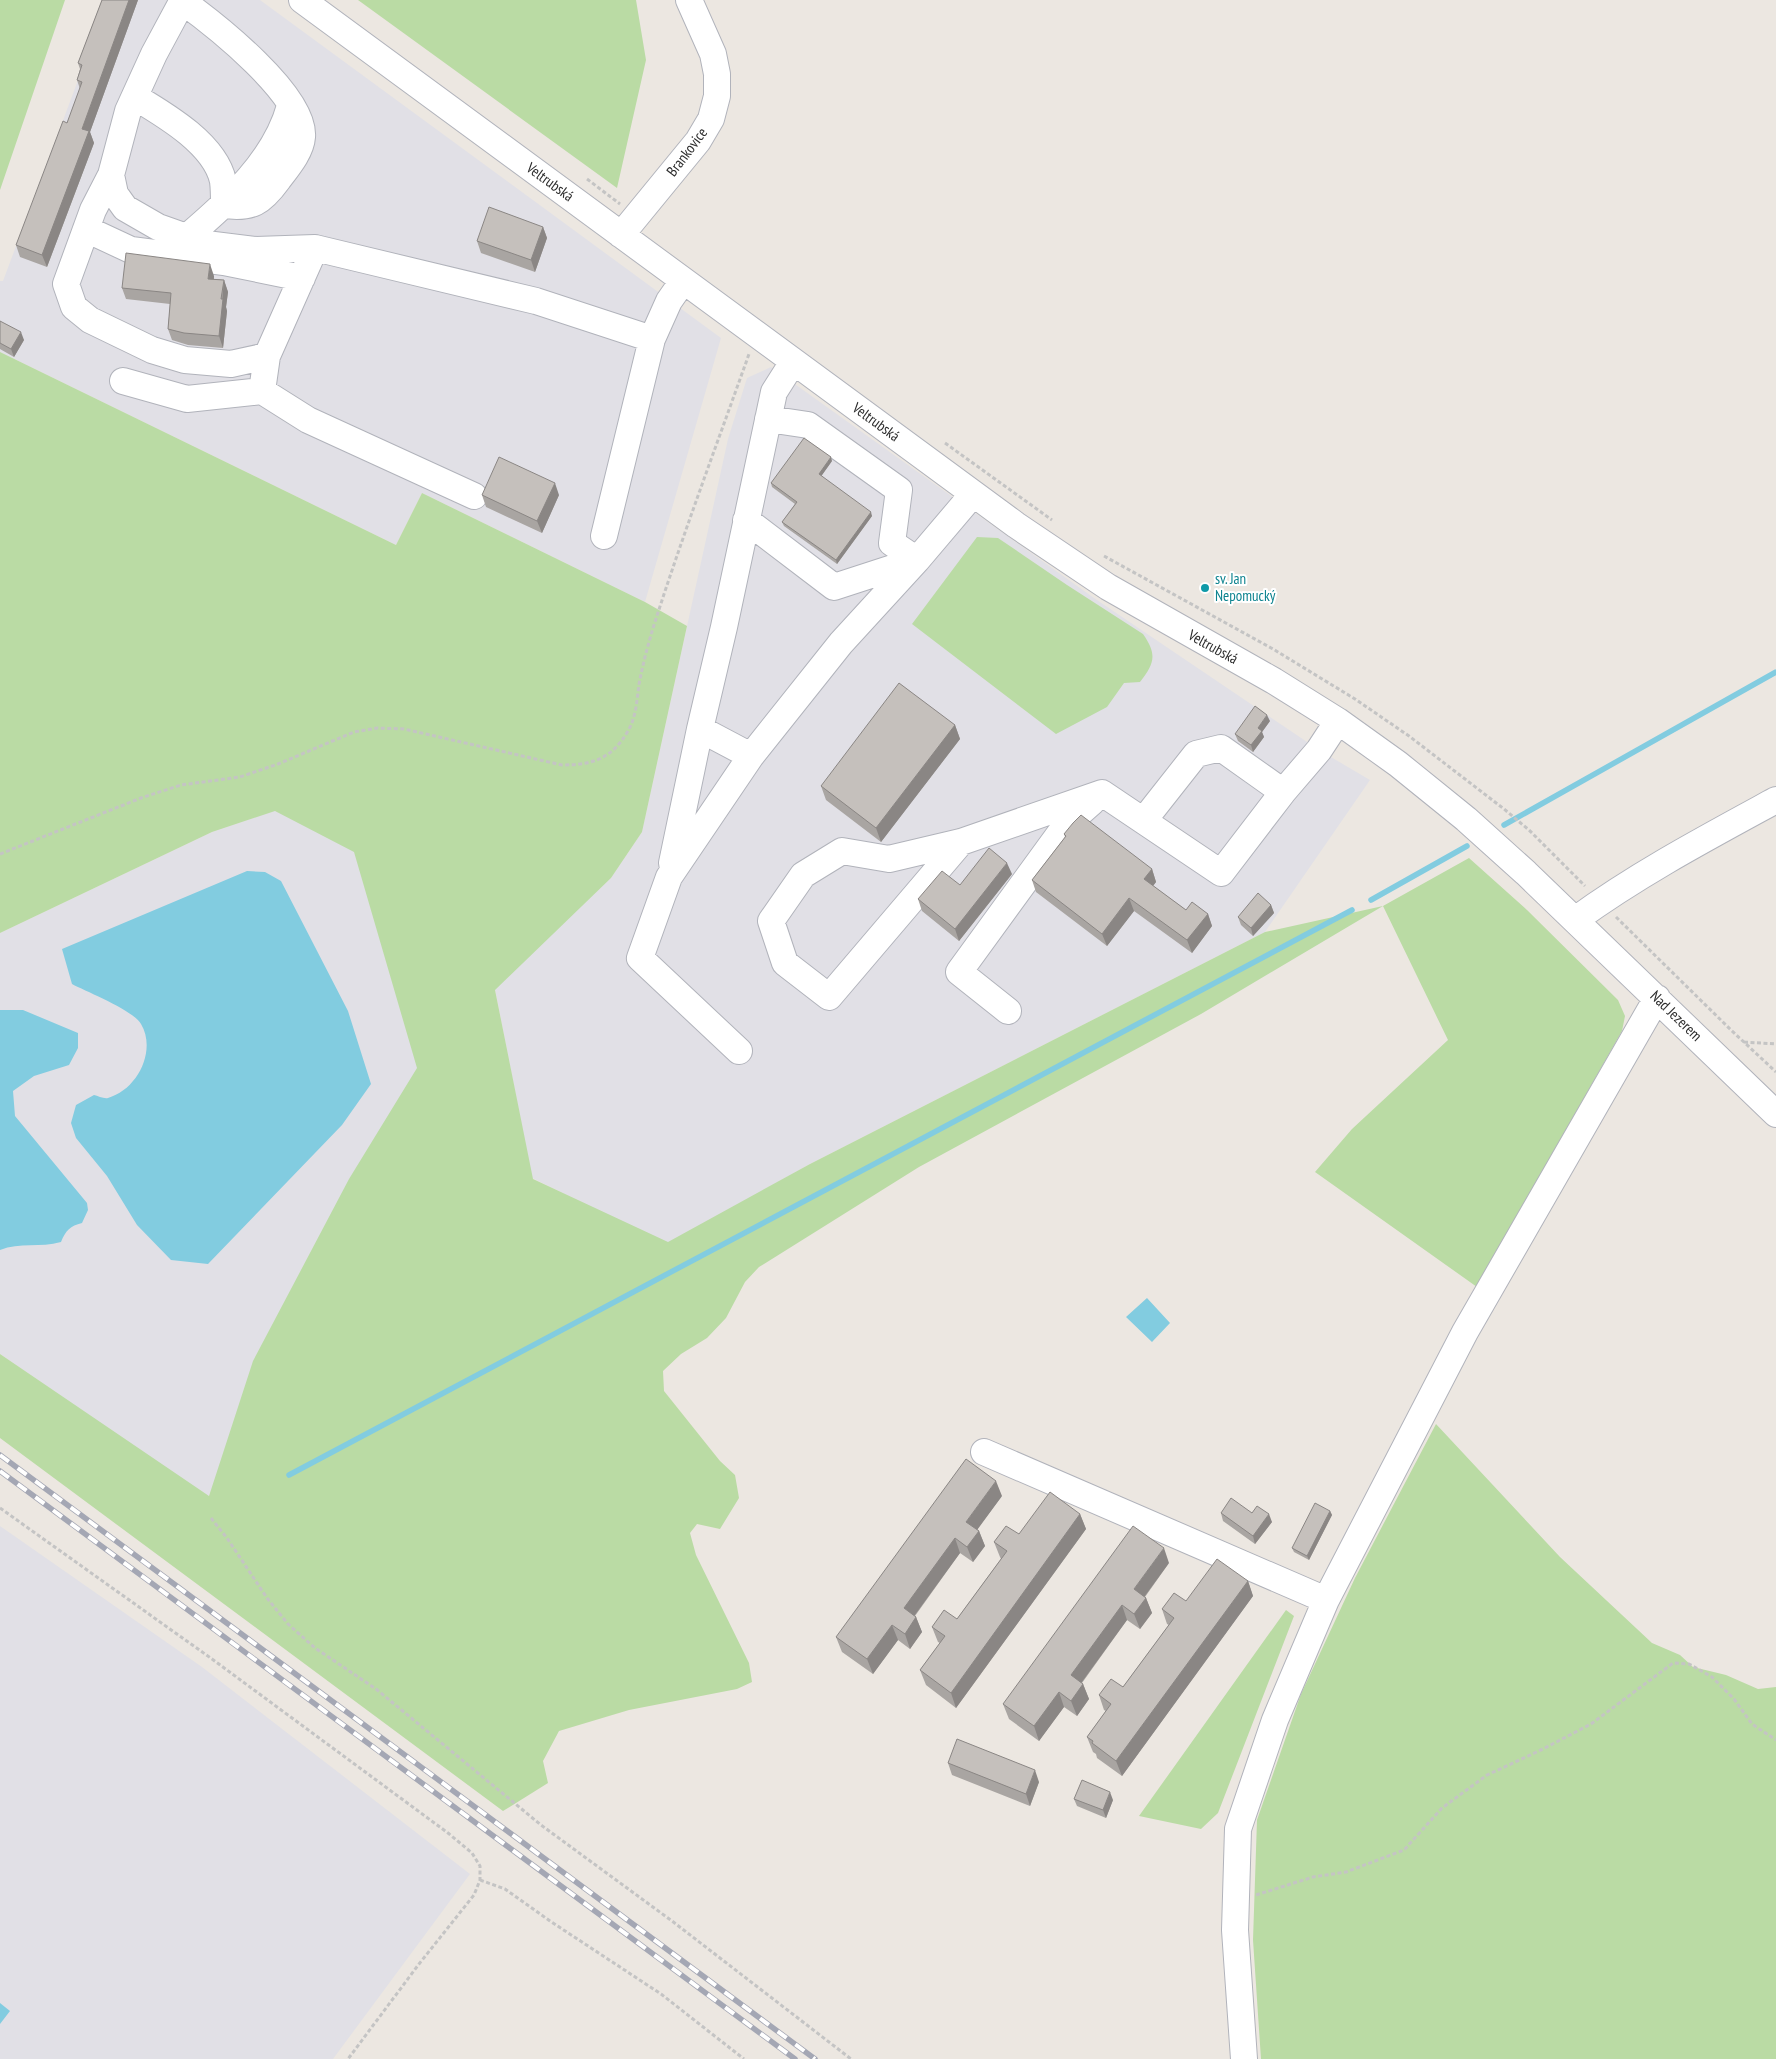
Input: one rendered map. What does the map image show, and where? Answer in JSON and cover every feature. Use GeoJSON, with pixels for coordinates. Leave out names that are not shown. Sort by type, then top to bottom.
{"type":"FeatureCollection","features":[{"type":"Feature","properties":{"kind":"street"},"geometry":{"type":"LineString","coordinates":[[187,237],[224,205],[249,179],[271,148],[285,123],[290,106],[256,61],[216,26],[182,0],[154,54],[128,111],[112,174],[93,210],[66,284],[74,308],[90,320],[152,350],[185,360],[231,364],[267,356]]}},
{"type":"Feature","properties":{"kind":"street","name":"Veltrubská"},"geometry":{"type":"LineString","coordinates":[[302,0],[1053,551],[1108,587],[1274,681],[1338,720],[1398,764],[1466,819]]}},
{"type":"Feature","properties":{"kind":"street","name":"Brankovice"},"geometry":{"type":"LineString","coordinates":[[621,235],[698,141],[711,119],[717,96],[717,74],[713,54],[689,0]]}},
{"type":"Feature","properties":{"kind":"street"},"geometry":{"type":"LineString","coordinates":[[135,97],[164,115],[210,152],[223,180],[224,205]]}},
{"type":"Feature","properties":{"kind":"street"},"geometry":{"type":"LineString","coordinates":[[112,174],[115,194],[125,208],[158,227],[206,244],[256,250],[315,248],[536,301],[652,339]]}},
{"type":"Feature","properties":{"kind":"street"},"geometry":{"type":"LineString","coordinates":[[86,230],[130,250],[224,262],[302,278]]}},
{"type":"Feature","properties":{"kind":"street"},"geometry":{"type":"LineString","coordinates":[[262,391],[267,356],[315,248]]}},
{"type":"Feature","properties":{"kind":"street"},"geometry":{"type":"LineString","coordinates":[[604,536],[652,339],[670,301],[683,280]]}},
{"type":"Feature","properties":{"kind":"street"},"geometry":{"type":"LineString","coordinates":[[739,1051],[640,958],[669,877],[774,392],[793,362]]}},
{"type":"Feature","properties":{"kind":"street"},"geometry":{"type":"LineString","coordinates":[[123,381],[187,399],[262,391],[308,420],[474,496]]}},
{"type":"Feature","properties":{"kind":"street"},"geometry":{"type":"LineString","coordinates":[[768,419],[808,424],[899,490],[892,543],[918,560]]}},
{"type":"Feature","properties":{"kind":"street"},"geometry":{"type":"LineString","coordinates":[[669,877],[751,756],[841,643],[918,560],[973,494]]}},
{"type":"Feature","properties":{"kind":"street"},"geometry":{"type":"LineString","coordinates":[[746,520],[834,587],[918,560]]}},
{"type":"Feature","properties":{"kind":"street"},"geometry":{"type":"LineString","coordinates":[[1102,793],[1221,873],[1283,792],[1319,750],[1338,720]]}},
{"type":"Feature","properties":{"kind":"street"},"geometry":{"type":"LineString","coordinates":[[700,729],[751,756]]}},
{"type":"Feature","properties":{"kind":"street"},"geometry":{"type":"LineString","coordinates":[[1144,820],[1196,754],[1221,748],[1283,792]]}},
{"type":"Feature","properties":{"kind":"street"},"geometry":{"type":"LineString","coordinates":[[961,842],[829,997],[785,963],[771,921],[803,875],[842,851],[889,859],[961,842],[1102,793]]}},
{"type":"Feature","properties":{"kind":"street"},"geometry":{"type":"LineString","coordinates":[[1008,1011],[959,972],[1066,825],[1102,793]]}},
{"type":"Feature","properties":{"kind":"street"},"geometry":{"type":"LineString","coordinates":[[1575,920],[1601,901],[1702,840],[1776,800]]}},
{"type":"Feature","properties":{"kind":"street","name":"Nad Jezerem"},"geometry":{"type":"LineString","coordinates":[[1466,819],[1657,998],[1776,1114]]}},
{"type":"Feature","properties":{"kind":"street"},"geometry":{"type":"LineString","coordinates":[[1244,2059],[1235,1930],[1238,1828],[1276,1720],[1326,1600],[1465,1332],[1657,998]]}},
{"type":"Feature","properties":{"kind":"street"},"geometry":{"type":"LineString","coordinates":[[984,1452],[1326,1600]]}},
{"type":"Feature","properties":{"kind":"path"},"geometry":{"type":"LineString","coordinates":[[0,854],[141,798],[181,785],[240,777],[278,764],[354,732],[377,728],[404,729],[562,765],[582,765],[602,759],[617,746],[629,730],[634,717],[640,682],[654,628],[756,334]]}},
{"type":"Feature","properties":{"kind":"path"},"geometry":{"type":"LineString","coordinates":[[939,438],[1058,525]]}},
{"type":"Feature","properties":{"kind":"path"},"geometry":{"type":"LineString","coordinates":[[1099,552],[1273,649],[1355,699],[1409,736],[1529,830],[1776,1072]]}},
{"type":"Feature","properties":{"kind":"path"},"geometry":{"type":"LineString","coordinates":[[1744,1042],[1776,1044]]}},
{"type":"Feature","properties":{"kind":"path"},"geometry":{"type":"LineString","coordinates":[[0,1508],[212,1659],[472,1853],[480,1866],[480,1880],[474,1895],[419,1964],[348,2059]]}},
{"type":"Feature","properties":{"kind":"path"},"geometry":{"type":"LineString","coordinates":[[210,1518],[227,1538],[266,1598],[288,1624],[315,1648],[376,1688],[541,1825],[672,1921],[851,2059]]}},
{"type":"Feature","properties":{"kind":"path"},"geometry":{"type":"LineString","coordinates":[[1236,1896],[1248,1898],[1313,1876],[1346,1872],[1404,1850],[1442,1808],[1487,1775],[1591,1724],[1672,1663],[1689,1664],[1712,1677],[1734,1699],[1752,1724],[1776,1740]]}},
{"type":"Feature","properties":{"kind":"path"},"geometry":{"type":"LineString","coordinates":[[480,1880],[505,1889],[661,1994],[744,2059]]}},
{"type":"Feature","properties":{"kind":"shaded area"},"geometry":{"type":"Polygon","coordinates":[[[108,0],[260,0],[721,338],[645,602],[422,493],[396,545],[0,352],[0,281],[3,281],[108,0]]]}},
{"type":"Feature","properties":{"kind":"shaded area"},"geometry":{"type":"Polygon","coordinates":[[[771,367],[1094,598],[1319,750],[1370,780],[1265,932],[810,1164],[667,1244],[532,1178],[495,989],[611,878],[642,832],[728,439],[747,378],[771,367]]]}},
{"type":"Feature","properties":{"kind":"shaded area"},"geometry":{"type":"Polygon","coordinates":[[[276,810],[355,851],[418,1068],[208,1497],[0,1354],[0,933],[212,832],[276,810]]]}},
{"type":"Feature","properties":{"kind":"shaded area"},"geometry":{"type":"Polygon","coordinates":[[[0,1526],[202,1667],[470,1874],[333,2059],[0,2059],[0,1526]]]}},
{"type":"Feature","properties":{"kind":"green space"},"geometry":{"type":"Polygon","coordinates":[[[0,0],[65,0],[0,190],[0,0]]]}},
{"type":"Feature","properties":{"kind":"green space"},"geometry":{"type":"Polygon","coordinates":[[[358,0],[636,0],[646,60],[617,188],[358,0]]]}},
{"type":"Feature","properties":{"kind":"green space"},"geometry":{"type":"Polygon","coordinates":[[[0,352],[396,545],[422,493],[645,602],[687,626],[642,832],[611,878],[495,990],[533,1179],[668,1242],[810,1164],[1265,932],[1383,906],[1201,1014],[919,1167],[759,1267],[745,1282],[726,1318],[707,1338],[681,1354],[663,1371],[664,1391],[720,1461],[735,1475],[739,1498],[720,1529],[697,1524],[690,1533],[696,1555],[749,1663],[752,1682],[737,1689],[629,1710],[559,1731],[543,1761],[548,1783],[503,1811],[0,1438],[0,1354],[209,1496],[253,1361],[349,1179],[417,1068],[354,852],[275,811],[212,832],[0,933],[0,352]]]}},
{"type":"Feature","properties":{"kind":"green space"},"geometry":{"type":"Polygon","coordinates":[[[977,537],[998,538],[1143,634],[1151,647],[1152,658],[1149,669],[1140,682],[1124,683],[1107,707],[1056,734],[912,624],[977,537]]]}},
{"type":"Feature","properties":{"kind":"green space"},"geometry":{"type":"Polygon","coordinates":[[[1469,858],[1527,910],[1618,1000],[1625,1016],[1622,1031],[1477,1287],[1315,1172],[1352,1129],[1448,1040],[1383,906],[1469,858]]]}},
{"type":"Feature","properties":{"kind":"green space"},"geometry":{"type":"Polygon","coordinates":[[[1436,1424],[1560,1557],[1652,1643],[1680,1655],[1693,1667],[1726,1675],[1758,1689],[1776,1687],[1776,2059],[1261,2059],[1253,1940],[1257,1820],[1301,1694],[1355,1578],[1436,1424]]]}},
{"type":"Feature","properties":{"kind":"green space"},"geometry":{"type":"Polygon","coordinates":[[[1286,1610],[1294,1616],[1218,1813],[1201,1829],[1139,1816],[1286,1610]]]}},
{"type":"Feature","properties":{"kind":"water"},"geometry":{"type":"Polygon","coordinates":[[[247,871],[265,872],[281,881],[348,1011],[371,1084],[342,1125],[208,1264],[171,1260],[137,1225],[107,1176],[76,1138],[71,1123],[76,1105],[94,1095],[108,1098],[128,1087],[141,1068],[145,1057],[147,1046],[145,1035],[141,1024],[129,1013],[72,984],[62,949],[247,871]]]}},
{"type":"Feature","properties":{"kind":"water"},"geometry":{"type":"Polygon","coordinates":[[[0,1010],[23,1010],[78,1033],[78,1048],[69,1065],[34,1076],[13,1091],[15,1116],[87,1203],[88,1210],[82,1223],[69,1229],[61,1242],[45,1245],[15,1246],[0,1250],[0,1010]]]}},
{"type":"Feature","properties":{"kind":"water"},"geometry":{"type":"Polygon","coordinates":[[[1147,1298],[1170,1323],[1152,1342],[1126,1317],[1147,1298]]]}},
{"type":"Feature","properties":{"kind":"water"},"geometry":{"type":"Polygon","coordinates":[[[0,2003],[10,2011],[0,2024],[0,2003]]]}},
{"type":"Feature","properties":{"kind":"building"},"geometry":{"type":"Polygon","coordinates":[[[102,0],[129,0],[82,129],[89,131],[42,255],[16,245],[63,121],[67,123],[82,82],[77,80],[82,65],[78,63],[102,0]]]}},
{"type":"Feature","properties":{"kind":"building"},"geometry":{"type":"Polygon","coordinates":[[[489,207],[543,227],[531,260],[477,241],[489,207]]]}},
{"type":"Feature","properties":{"kind":"building"},"geometry":{"type":"Polygon","coordinates":[[[126,253],[210,264],[208,279],[224,280],[219,336],[184,333],[168,329],[171,293],[122,288],[126,253]]]}},
{"type":"Feature","properties":{"kind":"building"},"geometry":{"type":"Polygon","coordinates":[[[0,321],[21,332],[11,349],[0,343],[0,321]]]}},
{"type":"Feature","properties":{"kind":"building"},"geometry":{"type":"Polygon","coordinates":[[[804,438],[831,457],[819,474],[871,512],[836,560],[782,522],[797,502],[771,483],[804,438]]]}},
{"type":"Feature","properties":{"kind":"building"},"geometry":{"type":"Polygon","coordinates":[[[499,457],[555,483],[537,521],[482,495],[499,457]]]}},
{"type":"Feature","properties":{"kind":"building"},"geometry":{"type":"Polygon","coordinates":[[[899,683],[955,725],[876,828],[821,786],[899,683]]]}},
{"type":"Feature","properties":{"kind":"building"},"geometry":{"type":"Polygon","coordinates":[[[1255,706],[1267,715],[1258,728],[1262,731],[1251,745],[1235,734],[1255,706]]]}},
{"type":"Feature","properties":{"kind":"building"},"geometry":{"type":"Polygon","coordinates":[[[1081,815],[1152,869],[1144,879],[1186,910],[1192,902],[1208,914],[1187,940],[1129,898],[1102,934],[1032,880],[1066,836],[1064,834],[1081,815]]]}},
{"type":"Feature","properties":{"kind":"building"},"geometry":{"type":"Polygon","coordinates":[[[989,848],[1007,863],[955,929],[918,899],[942,871],[960,885],[989,848]]]}},
{"type":"Feature","properties":{"kind":"building"},"geometry":{"type":"Polygon","coordinates":[[[1258,893],[1271,905],[1251,928],[1238,917],[1258,893]]]}},
{"type":"Feature","properties":{"kind":"building"},"geometry":{"type":"Polygon","coordinates":[[[966,1459],[996,1481],[966,1522],[979,1531],[967,1547],[955,1538],[904,1608],[916,1617],[905,1634],[892,1625],[867,1659],[836,1637],[966,1459]]]}},
{"type":"Feature","properties":{"kind":"building"},"geometry":{"type":"Polygon","coordinates":[[[1050,1492],[1080,1514],[951,1693],[920,1670],[945,1636],[932,1627],[944,1610],[957,1619],[1007,1551],[994,1542],[1006,1526],[1019,1534],[1050,1492]]]}},
{"type":"Feature","properties":{"kind":"building"},"geometry":{"type":"Polygon","coordinates":[[[1231,1498],[1252,1513],[1257,1506],[1269,1514],[1253,1536],[1221,1513],[1231,1498]]]}},
{"type":"Feature","properties":{"kind":"building"},"geometry":{"type":"Polygon","coordinates":[[[1315,1503],[1330,1511],[1307,1556],[1292,1548],[1315,1503]]]}},
{"type":"Feature","properties":{"kind":"building"},"geometry":{"type":"Polygon","coordinates":[[[1133,1526],[1164,1548],[1134,1589],[1146,1598],[1134,1614],[1122,1605],[1071,1675],[1083,1684],[1071,1701],[1059,1692],[1034,1726],[1003,1704],[1133,1526]]]}},
{"type":"Feature","properties":{"kind":"building"},"geometry":{"type":"Polygon","coordinates":[[[1217,1559],[1248,1581],[1116,1761],[1087,1737],[1111,1704],[1099,1695],[1111,1679],[1123,1687],[1174,1618],[1162,1609],[1174,1593],[1186,1601],[1217,1559]]]}},
{"type":"Feature","properties":{"kind":"building"},"geometry":{"type":"Polygon","coordinates":[[[957,1739],[1035,1770],[1026,1794],[948,1763],[957,1739]]]}},
{"type":"Feature","properties":{"kind":"building"},"geometry":{"type":"Polygon","coordinates":[[[1082,1780],[1110,1792],[1103,1810],[1074,1799],[1082,1780]]]}},
{"type":"Feature","properties":{"kind":"waterway"},"geometry":{"type":"LineString","coordinates":[[1504,825],[1776,672]]}},
{"type":"Feature","properties":{"kind":"waterway"},"geometry":{"type":"LineString","coordinates":[[1371,900],[1467,846]]}},
{"type":"Feature","properties":{"kind":"waterway"},"geometry":{"type":"LineString","coordinates":[[289,1475],[1352,910]]}},
{"type":"Feature","properties":{"kind":"railway"},"geometry":{"type":"LineString","coordinates":[[0,1455],[815,2059]]}},
{"type":"Feature","properties":{"kind":"railway"},"geometry":{"type":"LineString","coordinates":[[0,1471],[795,2059]]}},
{"type":"Feature","properties":{"kind":"place","name":"sv. Jan Nepomucký"},"geometry":{"type":"Point","coordinates":[1205,588]}}]}
